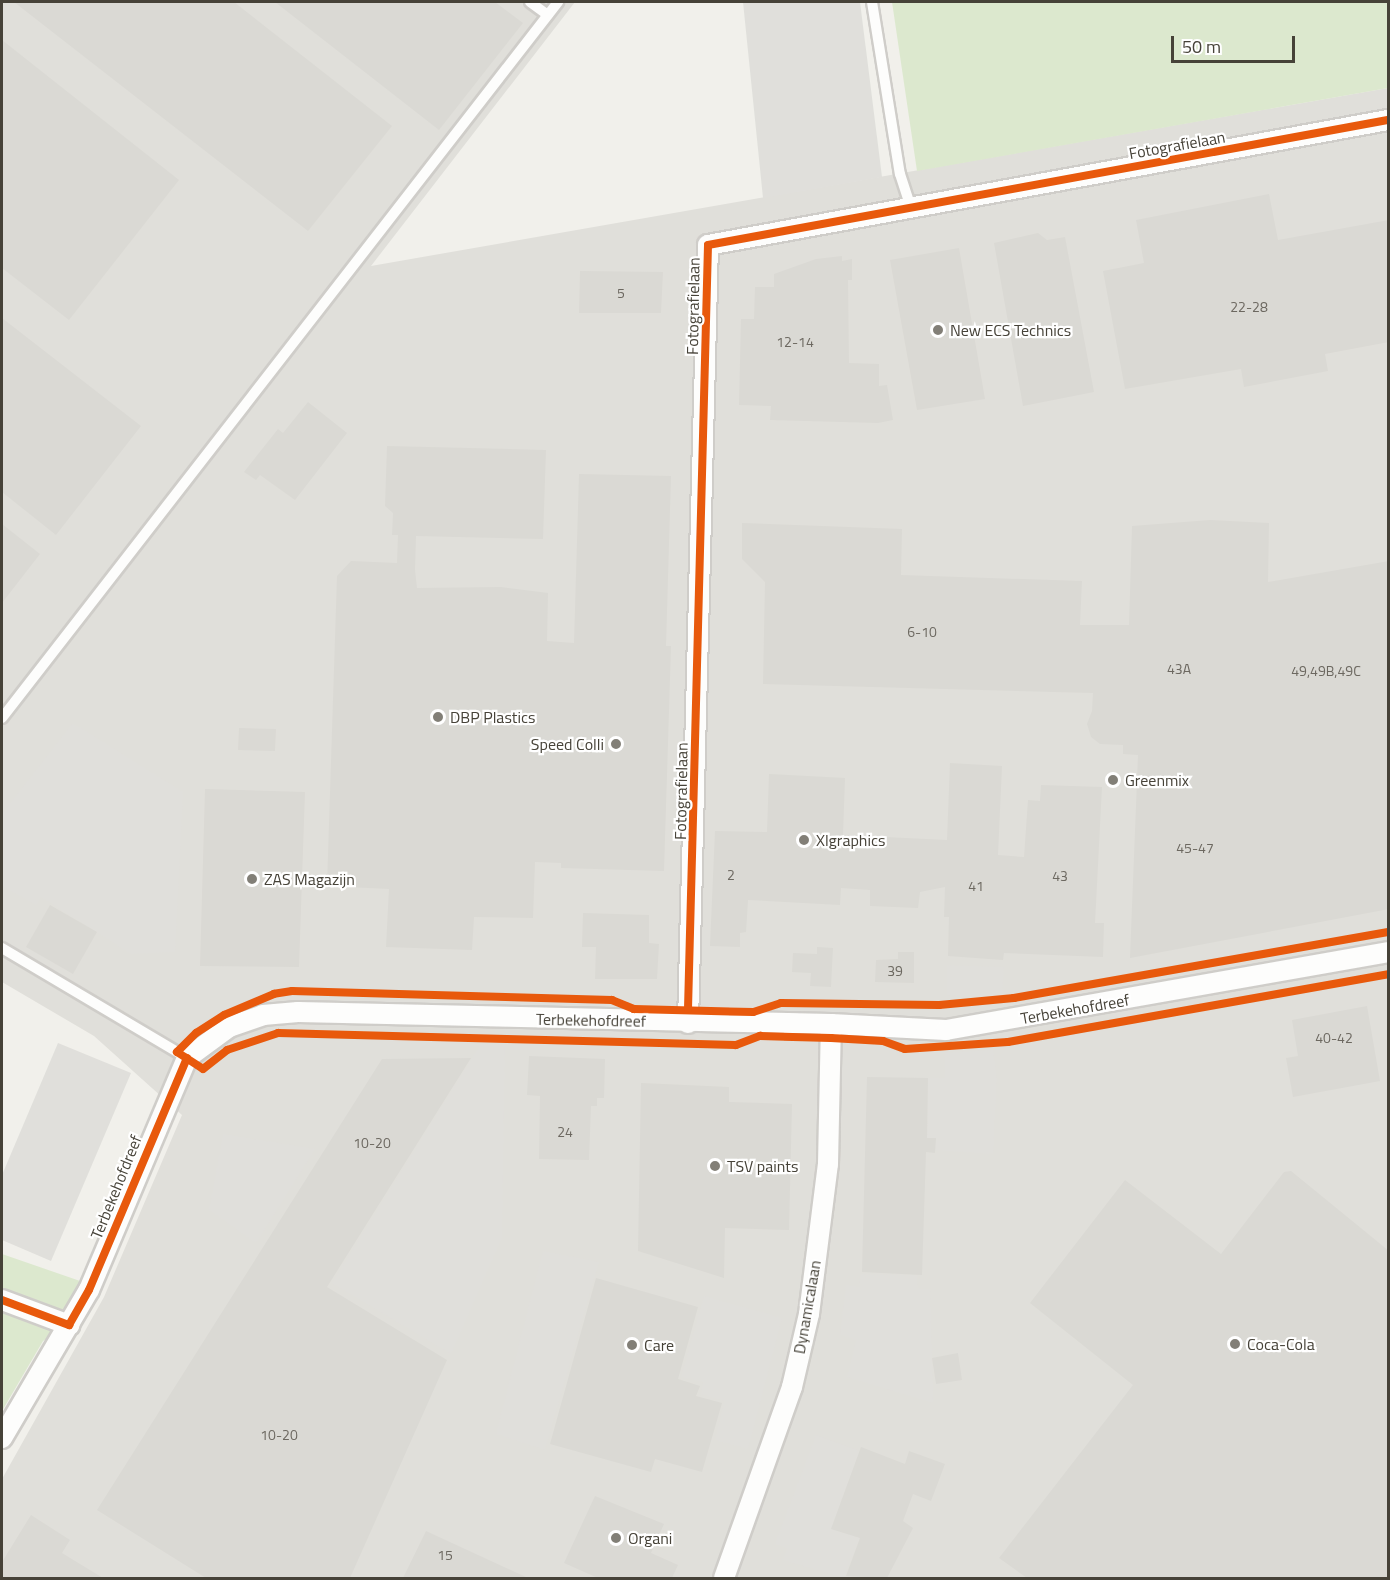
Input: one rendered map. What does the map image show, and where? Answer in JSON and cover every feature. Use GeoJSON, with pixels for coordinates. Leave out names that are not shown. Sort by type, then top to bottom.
{"type":"FeatureCollection","features":[{"type":"Feature","properties":{"kind":"street","name":"Fotografielaan"},"geometry":{"type":"LineString","coordinates":[[688,1023],[708,245],[1389,120]]}},
{"type":"Feature","properties":{"kind":"street","name":"Terbekehofdreef"},"geometry":{"type":"LineString","coordinates":[[2,1438],[89,1290],[187,1058],[229,1027],[263,1015],[298,1012],[688,1023],[831,1024],[946,1030],[1389,952]]}},
{"type":"Feature","properties":{"kind":"street","name":"Dynamicalaan"},"geometry":{"type":"LineString","coordinates":[[731,1577],[785,1408],[809,1314],[828,1164],[831,1024]]}},
{"type":"Feature","properties":{"kind":"street"},"geometry":{"type":"LineString","coordinates":[[2,1299],[69,1325]]}},
{"type":"Feature","properties":{"kind":"lane"},"geometry":{"type":"LineString","coordinates":[[530,2],[548,15]]}},
{"type":"Feature","properties":{"kind":"lane"},"geometry":{"type":"LineString","coordinates":[[2,718],[558,2]]}},
{"type":"Feature","properties":{"kind":"lane"},"geometry":{"type":"LineString","coordinates":[[872,2],[900,174],[911,207]]}},
{"type":"Feature","properties":{"kind":"lane"},"geometry":{"type":"LineString","coordinates":[[2,948],[187,1058]]}},
{"type":"Feature","properties":{"kind":"shaded area"},"geometry":{"type":"Polygon","coordinates":[[[2,2],[575,2],[371,266],[1388,88],[1388,1578],[2,1578],[2,1479],[104,1297],[182,1115],[94,1036],[2,982],[2,2]]]}},
{"type":"Feature","properties":{"kind":"shaded area"},"geometry":{"type":"Polygon","coordinates":[[[743,2],[860,2],[882,177],[763,198],[743,2]]]}},
{"type":"Feature","properties":{"kind":"shaded area"},"geometry":{"type":"Polygon","coordinates":[[[73,723],[183,792],[175,952],[131,954],[41,897],[36,905],[2,886],[2,814],[73,723]]]}},
{"type":"Feature","properties":{"kind":"shaded area"},"geometry":{"type":"Polygon","coordinates":[[[947,965],[1004,967],[1002,997],[947,995],[947,965]]]}},
{"type":"Feature","properties":{"kind":"shaded area"},"geometry":{"type":"Polygon","coordinates":[[[58,1043],[131,1073],[51,1261],[2,1240],[2,1175],[58,1043]]]}},
{"type":"Feature","properties":{"kind":"shaded area"},"geometry":{"type":"Polygon","coordinates":[[[481,1044],[505,1045],[502,1238],[451,1354],[332,1283],[481,1044]]]}},
{"type":"Feature","properties":{"kind":"shaded area"},"geometry":{"type":"Polygon","coordinates":[[[993,1050],[997,1079],[993,1154],[935,1150],[936,1138],[927,1138],[928,1078],[945,1078],[945,1053],[993,1050]]]}},
{"type":"Feature","properties":{"kind":"shaded area"},"geometry":{"type":"Polygon","coordinates":[[[223,1134],[315,1149],[256,1243],[209,1210],[223,1134]]]}},
{"type":"Feature","properties":{"kind":"shaded area"},"geometry":{"type":"Polygon","coordinates":[[[543,1251],[599,1262],[545,1450],[496,1434],[543,1251]]]}},
{"type":"Feature","properties":{"kind":"shaded area"},"geometry":{"type":"Polygon","coordinates":[[[861,1274],[917,1275],[918,1288],[930,1289],[933,1403],[847,1377],[856,1340],[840,1335],[846,1285],[859,1287],[861,1274]]]}},
{"type":"Feature","properties":{"kind":"shaded area"},"geometry":{"type":"Polygon","coordinates":[[[704,1296],[782,1318],[748,1449],[715,1440],[724,1401],[701,1394],[703,1382],[681,1377],[704,1296]]]}},
{"type":"Feature","properties":{"kind":"shaded area"},"geometry":{"type":"Polygon","coordinates":[[[816,1435],[860,1451],[831,1528],[860,1538],[844,1578],[783,1560],[787,1548],[775,1544],[816,1435]]]}},
{"type":"Feature","properties":{"kind":"green space"},"geometry":{"type":"Polygon","coordinates":[[[892,2],[1388,2],[1388,88],[917,171],[892,2]]]}},
{"type":"Feature","properties":{"kind":"green space"},"geometry":{"type":"Polygon","coordinates":[[[2,1254],[83,1282],[69,1325],[43,1341],[2,1411],[2,1254]]]}},
{"type":"Feature","properties":{"kind":"building"},"geometry":{"type":"Polygon","coordinates":[[[14,2],[234,2],[392,126],[308,231],[14,2]]]}},
{"type":"Feature","properties":{"kind":"building"},"geometry":{"type":"Polygon","coordinates":[[[275,2],[495,2],[523,23],[439,130],[275,2]]]}},
{"type":"Feature","properties":{"kind":"building"},"geometry":{"type":"Polygon","coordinates":[[[2,40],[179,180],[69,320],[2,268],[2,40]]]}},
{"type":"Feature","properties":{"kind":"building"},"geometry":{"type":"Polygon","coordinates":[[[1269,194],[1278,240],[1389,220],[1389,342],[1325,354],[1328,371],[1244,387],[1241,369],[1125,389],[1103,271],[1144,263],[1136,220],[1269,194]]]}},
{"type":"Feature","properties":{"kind":"building"},"geometry":{"type":"Polygon","coordinates":[[[1038,233],[1047,240],[1065,237],[1094,392],[1023,406],[994,243],[1038,233]]]}},
{"type":"Feature","properties":{"kind":"building","name":"New ECS Technics"},"geometry":{"type":"Polygon","coordinates":[[[959,248],[985,399],[917,410],[890,260],[959,248]]]}},
{"type":"Feature","properties":{"kind":"building"},"geometry":{"type":"Polygon","coordinates":[[[842,256],[842,261],[852,259],[852,280],[848,280],[849,363],[879,364],[879,386],[887,385],[893,420],[878,423],[770,420],[771,406],[739,405],[741,319],[754,319],[755,287],[774,287],[774,274],[816,259],[842,256]]]}},
{"type":"Feature","properties":{"kind":"building"},"geometry":{"type":"Polygon","coordinates":[[[580,271],[663,272],[661,313],[579,313],[580,271]]]}},
{"type":"Feature","properties":{"kind":"building"},"geometry":{"type":"Polygon","coordinates":[[[2,318],[141,426],[56,535],[2,492],[2,318]]]}},
{"type":"Feature","properties":{"kind":"building"},"geometry":{"type":"Polygon","coordinates":[[[308,402],[347,433],[295,500],[260,475],[256,480],[244,472],[278,429],[283,433],[308,402]]]}},
{"type":"Feature","properties":{"kind":"building"},"geometry":{"type":"Polygon","coordinates":[[[387,446],[546,450],[543,539],[416,536],[415,570],[417,588],[501,587],[548,593],[547,641],[574,643],[579,474],[671,476],[666,646],[671,646],[664,871],[561,868],[561,863],[535,862],[533,918],[474,917],[472,950],[386,947],[389,889],[327,886],[337,576],[351,561],[397,563],[398,535],[392,535],[393,513],[385,506],[387,446]]]}},
{"type":"Feature","properties":{"kind":"building"},"geometry":{"type":"Polygon","coordinates":[[[1210,520],[1269,523],[1268,582],[1389,561],[1389,909],[1130,958],[1138,755],[1123,754],[1123,745],[1100,744],[1091,737],[1087,724],[1092,711],[1093,693],[763,684],[765,582],[742,559],[742,523],[902,529],[901,575],[1082,581],[1080,625],[1129,625],[1132,526],[1210,520]]]}},
{"type":"Feature","properties":{"kind":"building"},"geometry":{"type":"Polygon","coordinates":[[[2,524],[40,554],[2,603],[2,524]]]}},
{"type":"Feature","properties":{"kind":"building"},"geometry":{"type":"Polygon","coordinates":[[[239,728],[276,729],[275,751],[238,750],[239,728]]]}},
{"type":"Feature","properties":{"kind":"building"},"geometry":{"type":"Polygon","coordinates":[[[950,763],[1002,766],[998,855],[1024,857],[1028,800],[1040,801],[1041,785],[1102,787],[1095,923],[1104,923],[1103,957],[1004,953],[1003,960],[948,956],[949,917],[944,917],[945,887],[920,892],[918,908],[870,906],[870,890],[841,888],[840,905],[748,900],[746,932],[740,933],[740,947],[710,946],[715,831],[767,832],[769,774],[845,778],[843,835],[947,840],[950,763]]]}},
{"type":"Feature","properties":{"kind":"building","name":"ZAS Magazijn"},"geometry":{"type":"Polygon","coordinates":[[[205,789],[305,792],[299,967],[200,966],[205,789]]]}},
{"type":"Feature","properties":{"kind":"building"},"geometry":{"type":"Polygon","coordinates":[[[50,905],[97,932],[73,974],[26,947],[50,905]]]}},
{"type":"Feature","properties":{"kind":"building"},"geometry":{"type":"Polygon","coordinates":[[[583,913],[649,915],[649,943],[659,944],[657,979],[595,979],[596,947],[582,947],[583,913]]]}},
{"type":"Feature","properties":{"kind":"building"},"geometry":{"type":"Polygon","coordinates":[[[817,947],[833,948],[831,987],[810,986],[811,973],[792,972],[793,953],[817,954],[817,947]]]}},
{"type":"Feature","properties":{"kind":"building"},"geometry":{"type":"Polygon","coordinates":[[[898,952],[914,952],[914,983],[875,982],[876,960],[898,959],[898,952]]]}},
{"type":"Feature","properties":{"kind":"building"},"geometry":{"type":"Polygon","coordinates":[[[1367,1006],[1380,1081],[1293,1097],[1286,1058],[1298,1056],[1292,1020],[1367,1006]]]}},
{"type":"Feature","properties":{"kind":"building"},"geometry":{"type":"Polygon","coordinates":[[[529,1056],[605,1059],[604,1098],[597,1098],[597,1106],[591,1106],[589,1160],[539,1159],[540,1096],[527,1095],[529,1056]]]}},
{"type":"Feature","properties":{"kind":"building"},"geometry":{"type":"Polygon","coordinates":[[[471,1058],[327,1287],[447,1360],[350,1578],[206,1578],[97,1510],[382,1059],[471,1058]]]}},
{"type":"Feature","properties":{"kind":"building"},"geometry":{"type":"Polygon","coordinates":[[[867,1077],[928,1078],[927,1138],[936,1138],[935,1153],[926,1152],[922,1275],[862,1272],[867,1077]]]}},
{"type":"Feature","properties":{"kind":"building","name":"TSV paints"},"geometry":{"type":"Polygon","coordinates":[[[641,1083],[729,1087],[729,1102],[792,1104],[789,1230],[725,1228],[724,1278],[638,1251],[641,1083]]]}},
{"type":"Feature","properties":{"kind":"building","name":"Coca-Cola"},"geometry":{"type":"Polygon","coordinates":[[[1291,1171],[1389,1251],[1389,1578],[1027,1578],[999,1558],[1133,1385],[1030,1303],[1125,1180],[1221,1254],[1284,1172],[1291,1171]]]}},
{"type":"Feature","properties":{"kind":"building","name":"Care"},"geometry":{"type":"Polygon","coordinates":[[[596,1278],[698,1307],[678,1379],[700,1386],[696,1396],[722,1403],[702,1472],[655,1459],[651,1472],[550,1444],[596,1278]]]}},
{"type":"Feature","properties":{"kind":"building"},"geometry":{"type":"Polygon","coordinates":[[[958,1353],[962,1380],[936,1384],[932,1358],[958,1353]]]}},
{"type":"Feature","properties":{"kind":"building"},"geometry":{"type":"Polygon","coordinates":[[[861,1447],[905,1464],[909,1451],[945,1464],[931,1501],[913,1494],[903,1521],[913,1528],[887,1578],[846,1576],[860,1538],[831,1529],[861,1447]]]}},
{"type":"Feature","properties":{"kind":"building","name":"Organi"},"geometry":{"type":"Polygon","coordinates":[[[595,1496],[664,1524],[651,1553],[678,1565],[672,1578],[598,1578],[564,1563],[595,1496]]]}},
{"type":"Feature","properties":{"kind":"building"},"geometry":{"type":"Polygon","coordinates":[[[31,1515],[70,1540],[62,1553],[103,1578],[2,1578],[2,1562],[31,1515]]]}},
{"type":"Feature","properties":{"kind":"building"},"geometry":{"type":"Polygon","coordinates":[[[426,1531],[528,1578],[403,1578],[426,1531]]]}},
{"type":"Feature","properties":{"kind":"cycle path"},"geometry":{"type":"LineString","coordinates":[[688,1009],[708,245],[1388,120]]}},
{"type":"Feature","properties":{"kind":"cycle path"},"geometry":{"type":"LineString","coordinates":[[1388,932],[1014,998],[939,1005],[781,1003],[753,1012],[634,1009],[612,1000],[292,991],[274,994],[224,1015],[196,1033],[177,1052],[203,1069],[227,1050],[278,1033],[736,1045],[760,1036],[883,1041],[905,1049],[1008,1042],[1388,974]]}},
{"type":"Feature","properties":{"kind":"cycle path"},"geometry":{"type":"LineString","coordinates":[[2,1300],[69,1325],[89,1290],[187,1058]]}},
{"type":"Feature","properties":{"kind":"place","name":"New ECS Technics"},"geometry":{"type":"Point","coordinates":[938,330]}},
{"type":"Feature","properties":{"kind":"place","name":"DBP Plastics"},"geometry":{"type":"Point","coordinates":[438,717]}},
{"type":"Feature","properties":{"kind":"place","name":"Speed Colli"},"geometry":{"type":"Point","coordinates":[616,744]}},
{"type":"Feature","properties":{"kind":"place","name":"Greenmix"},"geometry":{"type":"Point","coordinates":[1113,780]}},
{"type":"Feature","properties":{"kind":"place","name":"Xlgraphics"},"geometry":{"type":"Point","coordinates":[804,840]}},
{"type":"Feature","properties":{"kind":"place","name":"ZAS Magazijn"},"geometry":{"type":"Point","coordinates":[252,879]}},
{"type":"Feature","properties":{"kind":"place","name":"TSV paints"},"geometry":{"type":"Point","coordinates":[715,1166]}},
{"type":"Feature","properties":{"kind":"place","name":"Coca-Cola"},"geometry":{"type":"Point","coordinates":[1235,1344]}},
{"type":"Feature","properties":{"kind":"place","name":"Care"},"geometry":{"type":"Point","coordinates":[632,1345]}},
{"type":"Feature","properties":{"kind":"place","name":"Organi"},"geometry":{"type":"Point","coordinates":[616,1538]}}]}
